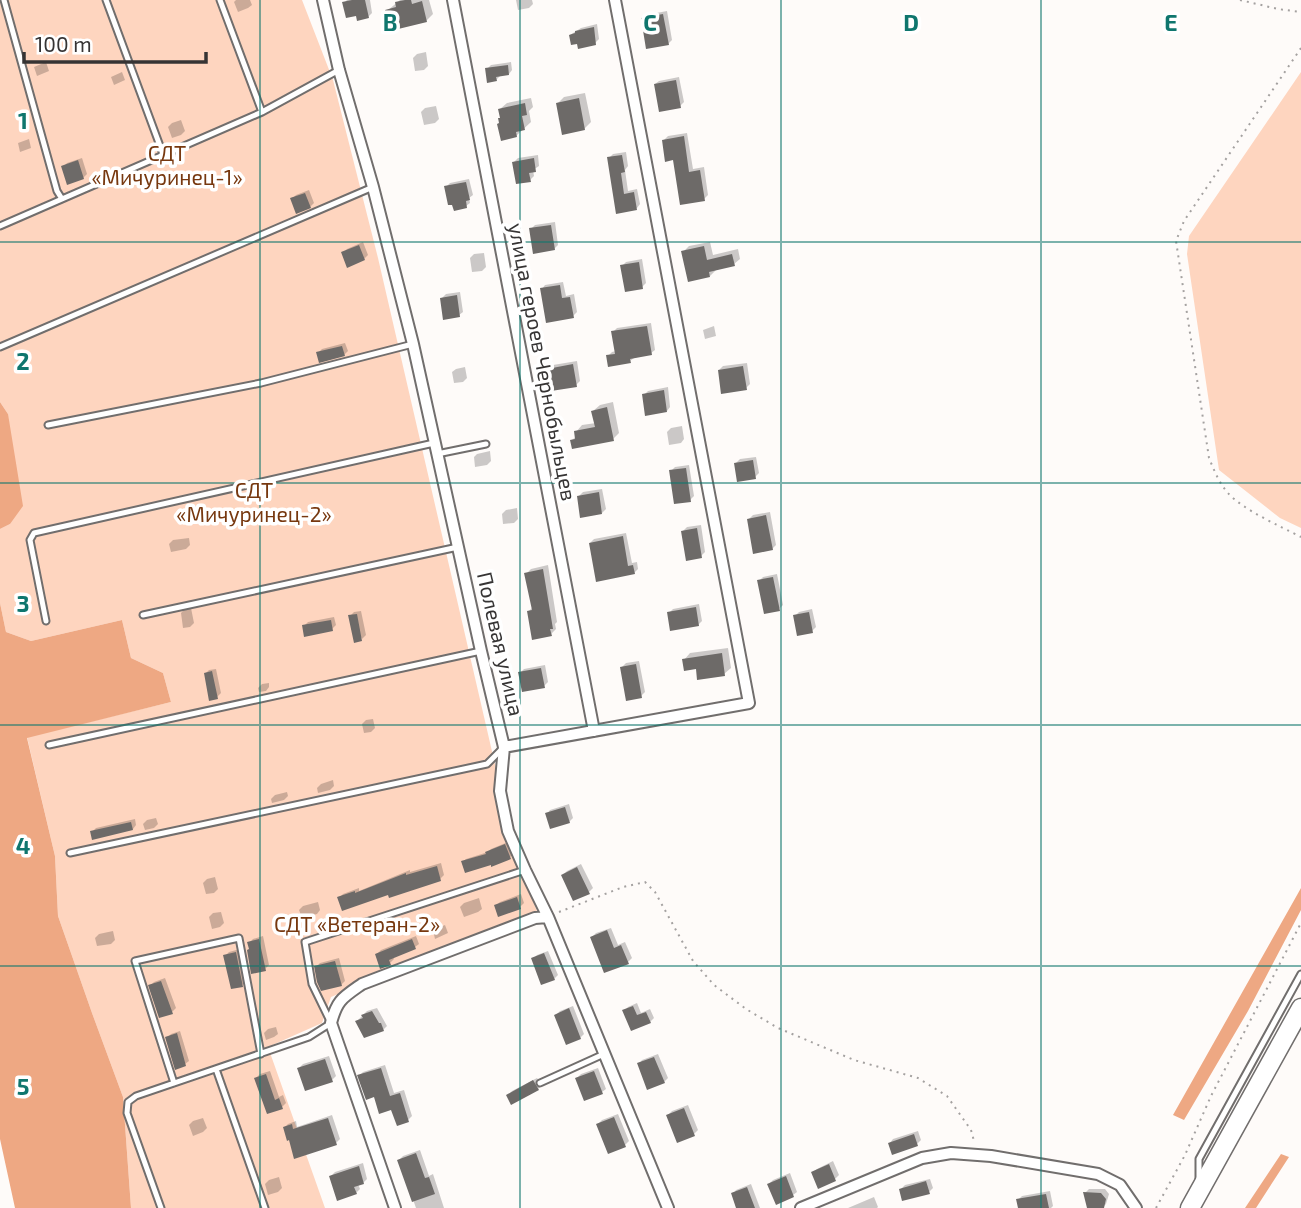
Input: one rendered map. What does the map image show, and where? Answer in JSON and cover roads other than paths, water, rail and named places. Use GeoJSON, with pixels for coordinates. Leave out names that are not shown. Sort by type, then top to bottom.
{"type":"FeatureCollection","features":[{"type":"Feature","properties":{"kind":"main road"},"geometry":{"type":"LineString","coordinates":[[1191,1208],[1301,1009]]}},
{"type":"Feature","properties":{"kind":"street","name":"Полевая улица"},"geometry":{"type":"LineString","coordinates":[[323,0],[339,70],[373,187],[413,344],[504,747],[500,791],[508,831],[548,916],[668,1208]]}},
{"type":"Feature","properties":{"kind":"street","name":"улица героев Чернобыльцев"},"geometry":{"type":"LineString","coordinates":[[453,0],[594,731]]}},
{"type":"Feature","properties":{"kind":"street"},"geometry":{"type":"LineString","coordinates":[[504,747],[748,703],[615,0]]}},
{"type":"Feature","properties":{"kind":"street"},"geometry":{"type":"LineString","coordinates":[[394,1208],[331,1023],[335,1006],[362,984],[535,918],[548,916]]}},
{"type":"Feature","properties":{"kind":"street"},"geometry":{"type":"LineString","coordinates":[[801,1208],[922,1158],[951,1153],[1098,1174],[1120,1185],[1136,1208]]}},
{"type":"Feature","properties":{"kind":"lane"},"geometry":{"type":"LineString","coordinates":[[4,0],[57,191],[62,199]]}},
{"type":"Feature","properties":{"kind":"lane"},"geometry":{"type":"LineString","coordinates":[[106,0],[163,154]]}},
{"type":"Feature","properties":{"kind":"lane"},"geometry":{"type":"LineString","coordinates":[[220,0],[262,112]]}},
{"type":"Feature","properties":{"kind":"lane"},"geometry":{"type":"LineString","coordinates":[[0,226],[262,112],[339,70]]}},
{"type":"Feature","properties":{"kind":"lane"},"geometry":{"type":"LineString","coordinates":[[0,347],[373,187]]}},
{"type":"Feature","properties":{"kind":"lane"},"geometry":{"type":"LineString","coordinates":[[48,425],[261,383],[413,344]]}},
{"type":"Feature","properties":{"kind":"lane"},"geometry":{"type":"LineString","coordinates":[[46,621],[30,540],[34,533],[436,448],[486,444]]}},
{"type":"Feature","properties":{"kind":"lane"},"geometry":{"type":"LineString","coordinates":[[143,615],[458,547]]}},
{"type":"Feature","properties":{"kind":"lane"},"geometry":{"type":"LineString","coordinates":[[49,745],[481,651]]}},
{"type":"Feature","properties":{"kind":"lane"},"geometry":{"type":"LineString","coordinates":[[70,853],[487,764],[504,747]]}},
{"type":"Feature","properties":{"kind":"lane"},"geometry":{"type":"LineString","coordinates":[[161,1208],[127,1113],[128,1102],[136,1096],[309,1037],[331,1023],[312,985],[305,942],[525,870]]}},
{"type":"Feature","properties":{"kind":"lane"},"geometry":{"type":"LineString","coordinates":[[174,1083],[135,961],[239,938],[261,1054]]}},
{"type":"Feature","properties":{"kind":"lane"},"geometry":{"type":"LineString","coordinates":[[1200,1192],[1199,1159],[1301,974]]}},
{"type":"Feature","properties":{"kind":"lane"},"geometry":{"type":"LineString","coordinates":[[540,1083],[605,1054]]}},
{"type":"Feature","properties":{"kind":"lane"},"geometry":{"type":"LineString","coordinates":[[216,1069],[265,1208]]}},
{"type":"Feature","properties":{"kind":"park label","name":"СДТ «Мичуринец-1»"},"geometry":{"type":"Point","coordinates":[167,166]}},
{"type":"Feature","properties":{"kind":"park label","name":"СДТ «Мичуринец-2»"},"geometry":{"type":"Point","coordinates":[254,503]}},
{"type":"Feature","properties":{"kind":"park label","name":"СДТ «Ветеран-2»"},"geometry":{"type":"Point","coordinates":[357,925]}}]}
